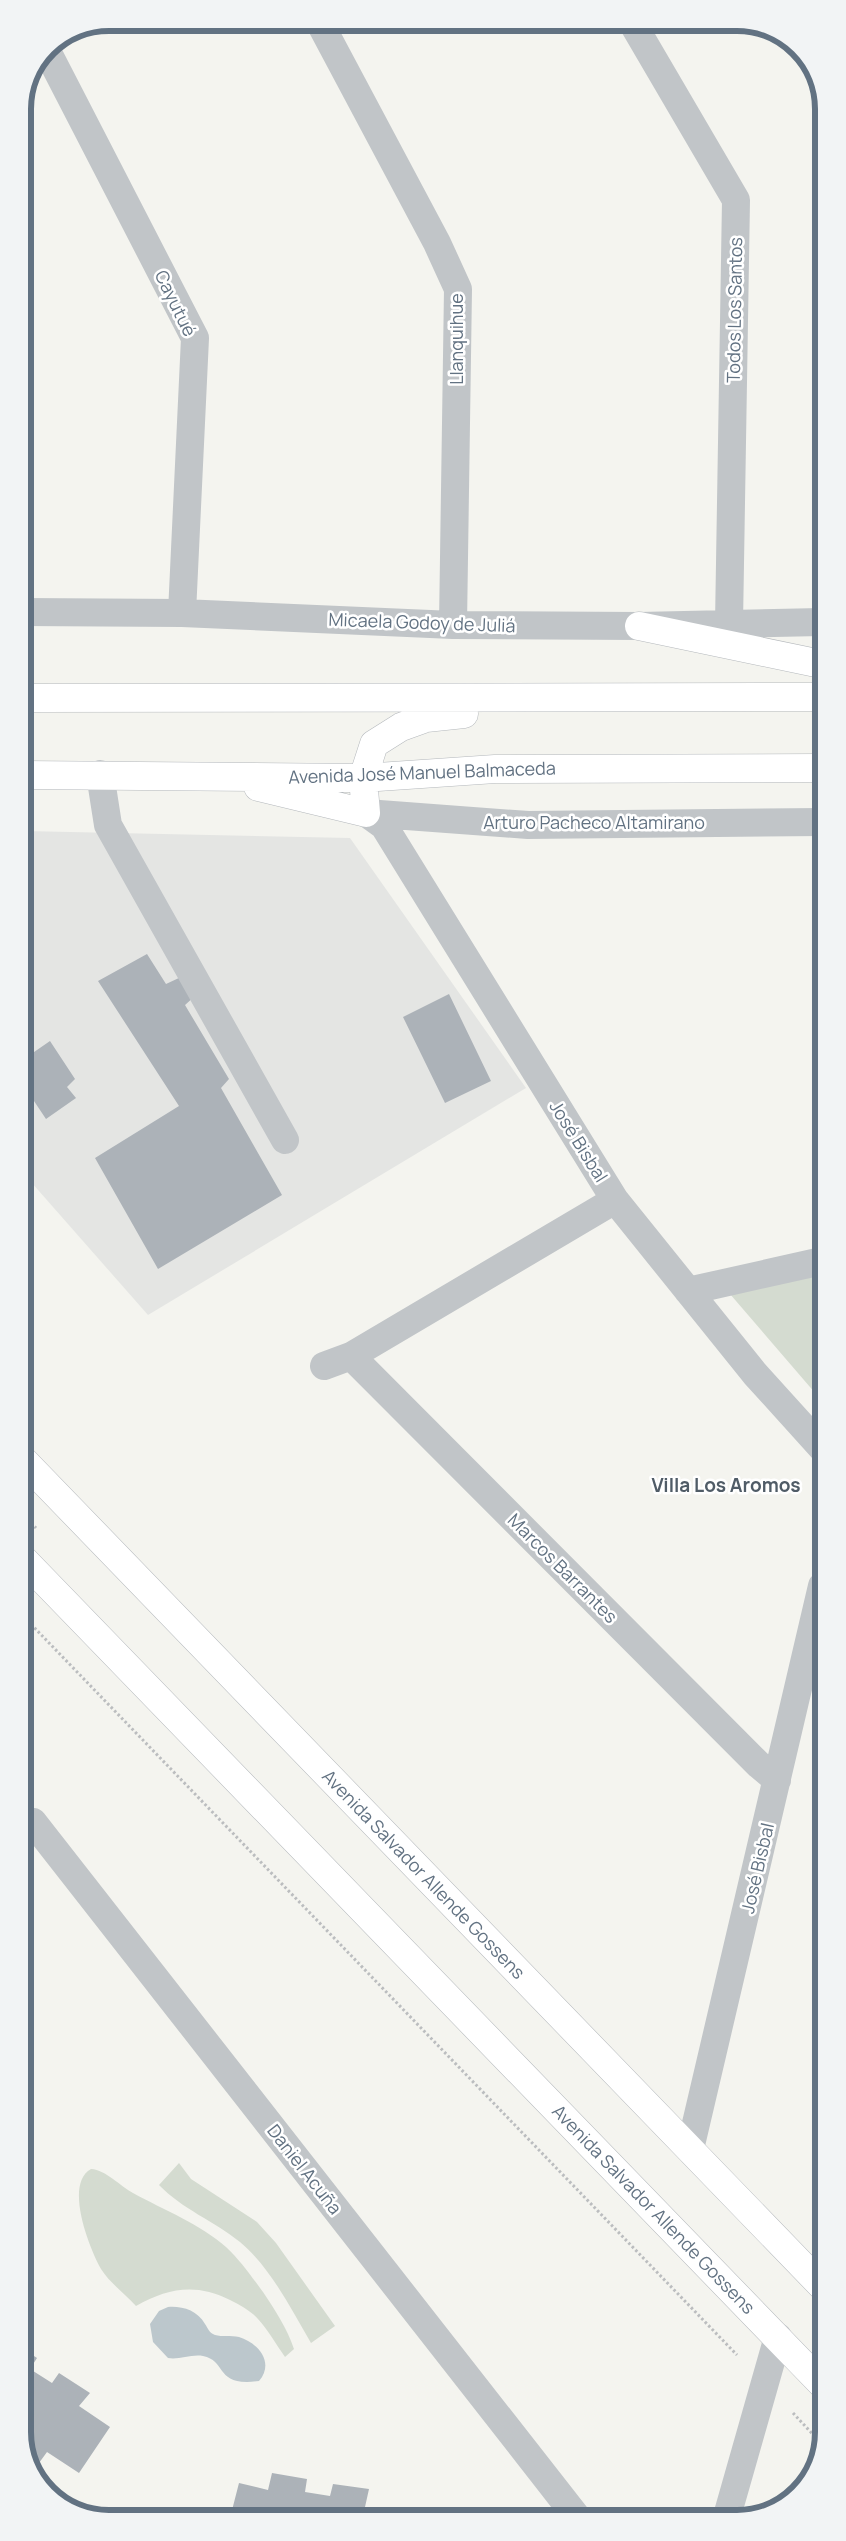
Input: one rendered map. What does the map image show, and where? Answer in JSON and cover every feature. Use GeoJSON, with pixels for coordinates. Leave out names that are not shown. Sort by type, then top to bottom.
{"type":"FeatureCollection","features":[{"type":"Feature","properties":{"kind":"main road"},"geometry":{"type":"LineString","coordinates":[[639,626],[815,663]]}},
{"type":"Feature","properties":{"kind":"main road"},"geometry":{"type":"LineString","coordinates":[[31,698],[815,697]]}},
{"type":"Feature","properties":{"kind":"main road"},"geometry":{"type":"LineString","coordinates":[[207,775],[366,813],[362,778],[374,744],[401,727],[426,718],[499,711],[543,698]]}},
{"type":"Feature","properties":{"kind":"main road","name":"Avenida José Manuel Balmaceda"},"geometry":{"type":"LineString","coordinates":[[31,775],[100,774],[362,778],[495,768],[815,768]]}},
{"type":"Feature","properties":{"kind":"main road","name":"Avenida Salvador Allende Gossens"},"geometry":{"type":"LineString","coordinates":[[31,1468],[815,2279]]}},
{"type":"Feature","properties":{"kind":"main road","name":"Avenida Salvador Allende Gossens"},"geometry":{"type":"LineString","coordinates":[[31,1567],[815,2375]]}},
{"type":"Feature","properties":{"kind":"street","name":"Llanquihue"},"geometry":{"type":"LineString","coordinates":[[324,31],[437,243],[458,289],[453,625]]}},
{"type":"Feature","properties":{"kind":"street","name":"Todos Los Santos"},"geometry":{"type":"LineString","coordinates":[[637,31],[736,200],[729,624]]}},
{"type":"Feature","properties":{"kind":"street","name":"Cayutué"},"geometry":{"type":"LineString","coordinates":[[51,58],[195,338],[182,613]]}},
{"type":"Feature","properties":{"kind":"street","name":"Micaela Godoy de Juliá"},"geometry":{"type":"LineString","coordinates":[[31,612],[182,613],[453,625],[639,626],[815,622]]}},
{"type":"Feature","properties":{"kind":"street"},"geometry":{"type":"LineString","coordinates":[[100,774],[108,825],[285,1140]]}},
{"type":"Feature","properties":{"kind":"street","name":"Arturo Pacheco Altamirano"},"geometry":{"type":"LineString","coordinates":[[366,813],[528,825],[815,822]]}},
{"type":"Feature","properties":{"kind":"street","name":"José Bisbal"},"geometry":{"type":"LineString","coordinates":[[366,813],[384,826],[615,1200],[754,1374],[815,1440]]}},
{"type":"Feature","properties":{"kind":"street"},"geometry":{"type":"LineString","coordinates":[[324,1366],[351,1356],[615,1200]]}},
{"type":"Feature","properties":{"kind":"street"},"geometry":{"type":"LineString","coordinates":[[688,1290],[815,1263]]}},
{"type":"Feature","properties":{"kind":"street","name":"Marcos Barrantes"},"geometry":{"type":"LineString","coordinates":[[351,1356],[759,1765],[777,1780]]}},
{"type":"Feature","properties":{"kind":"street","name":"José Bisbal"},"geometry":{"type":"LineString","coordinates":[[690,2149],[815,1616]]}},
{"type":"Feature","properties":{"kind":"street","name":"Daniel Acuña"},"geometry":{"type":"LineString","coordinates":[[33,1822],[571,2510]]}},
{"type":"Feature","properties":{"kind":"street"},"geometry":{"type":"LineString","coordinates":[[729,2510],[766,2385],[778,2336]]}},
{"type":"Feature","properties":{"kind":"path"},"geometry":{"type":"LineString","coordinates":[[31,1624],[815,2436]]}},
{"type":"Feature","properties":{"kind":"shaded area"},"geometry":{"type":"Polygon","coordinates":[[[31,831],[350,838],[526,1088],[148,1315],[31,1182],[31,831]]]}},
{"type":"Feature","properties":{"kind":"shaded area"},"geometry":{"type":"Polygon","coordinates":[[[815,1273],[815,1393],[730,1294],[815,1273]]]}},
{"type":"Feature","properties":{"kind":"shaded area"},"geometry":{"type":"Polygon","coordinates":[[[179,2163],[191,2179],[257,2222],[276,2243],[335,2326],[311,2343],[271,2276],[251,2252],[230,2235],[178,2201],[159,2185],[179,2163]]]}},
{"type":"Feature","properties":{"kind":"shaded area"},"geometry":{"type":"Polygon","coordinates":[[[91,2169],[102,2172],[133,2193],[193,2224],[226,2247],[263,2292],[284,2326],[294,2349],[285,2357],[252,2313],[230,2300],[205,2291],[182,2290],[171,2292],[159,2295],[136,2306],[104,2274],[85,2232],[81,2216],[79,2188],[83,2177],[91,2169]]]}},
{"type":"Feature","properties":{"kind":"shaded area"},"geometry":{"type":"Polygon","coordinates":[[[168,2307],[184,2308],[198,2315],[213,2334],[239,2337],[252,2344],[258,2349],[265,2360],[264,2374],[259,2381],[245,2382],[228,2377],[216,2363],[203,2356],[168,2358],[153,2342],[150,2324],[159,2311],[168,2307]]]}},
{"type":"Feature","properties":{"kind":"building"},"geometry":{"type":"Polygon","coordinates":[[[147,954],[166,984],[181,977],[195,996],[185,1005],[229,1079],[221,1088],[282,1195],[158,1269],[95,1158],[179,1106],[98,981],[147,954]]]}},
{"type":"Feature","properties":{"kind":"building"},"geometry":{"type":"Polygon","coordinates":[[[449,994],[491,1081],[445,1103],[403,1017],[449,994]]]}},
{"type":"Feature","properties":{"kind":"building"},"geometry":{"type":"Polygon","coordinates":[[[50,1041],[75,1079],[67,1087],[76,1098],[46,1119],[31,1096],[31,1054],[50,1041]]]}},
{"type":"Feature","properties":{"kind":"building"},"geometry":{"type":"Polygon","coordinates":[[[31,2354],[37,2358],[31,2367],[31,2354]]]}},
{"type":"Feature","properties":{"kind":"building"},"geometry":{"type":"Polygon","coordinates":[[[31,2370],[52,2383],[59,2373],[90,2393],[79,2406],[110,2427],[79,2473],[47,2452],[39,2463],[34,2452],[31,2431],[31,2370]]]}},
{"type":"Feature","properties":{"kind":"building"},"geometry":{"type":"Polygon","coordinates":[[[272,2473],[307,2479],[305,2492],[330,2496],[333,2484],[369,2489],[365,2507],[383,2510],[232,2510],[239,2483],[268,2490],[272,2473]]]}},
{"type":"Feature","properties":{"kind":"district","name":"Villa Los Aromos"},"geometry":{"type":"Point","coordinates":[726,1485]}}]}
